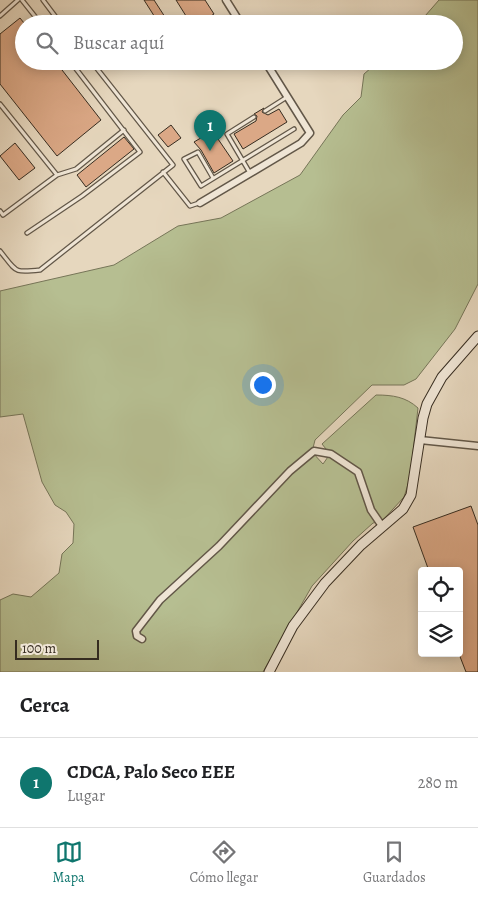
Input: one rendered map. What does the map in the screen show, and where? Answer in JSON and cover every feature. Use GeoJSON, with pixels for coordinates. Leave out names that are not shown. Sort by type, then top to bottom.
{"type":"FeatureCollection","features":[{"type":"Feature","properties":{"kind":"street"},"geometry":{"type":"LineString","coordinates":[[226,0],[235,15]]}},
{"type":"Feature","properties":{"kind":"street"},"geometry":{"type":"LineString","coordinates":[[200,203],[301,144],[310,133],[270,70]]}},
{"type":"Feature","properties":{"kind":"street"},"geometry":{"type":"LineString","coordinates":[[269,672],[293,626],[325,583],[342,563],[403,509],[408,502],[427,404],[442,378],[478,336]]}},
{"type":"Feature","properties":{"kind":"street"},"geometry":{"type":"LineString","coordinates":[[420,440],[478,446]]}},
{"type":"Feature","properties":{"kind":"street"},"geometry":{"type":"LineString","coordinates":[[142,639],[136,636],[136,631],[160,600],[219,546],[290,471],[314,451],[331,454],[358,472],[371,510],[382,526]]}},
{"type":"Feature","properties":{"kind":"lane"},"geometry":{"type":"LineString","coordinates":[[0,16],[20,0],[32,15]]}},
{"type":"Feature","properties":{"kind":"lane"},"geometry":{"type":"LineString","coordinates":[[43,0],[54,15]]}},
{"type":"Feature","properties":{"kind":"lane"},"geometry":{"type":"LineString","coordinates":[[27,232],[82,196],[140,152],[77,70]]}},
{"type":"Feature","properties":{"kind":"lane"},"geometry":{"type":"LineString","coordinates":[[0,251],[12,268],[20,273],[40,270],[172,165],[98,70]]}},
{"type":"Feature","properties":{"kind":"lane"},"geometry":{"type":"LineString","coordinates":[[265,111],[287,98]]}},
{"type":"Feature","properties":{"kind":"lane"},"geometry":{"type":"LineString","coordinates":[[0,104],[57,175]]}},
{"type":"Feature","properties":{"kind":"lane"},"geometry":{"type":"LineString","coordinates":[[250,173],[227,134],[254,117]]}},
{"type":"Feature","properties":{"kind":"lane"},"geometry":{"type":"LineString","coordinates":[[213,178],[198,152],[184,159],[201,186],[294,129]]}},
{"type":"Feature","properties":{"kind":"lane"},"geometry":{"type":"LineString","coordinates":[[0,211],[3,216],[57,175],[76,169],[124,130]]}},
{"type":"Feature","properties":{"kind":"lane"},"geometry":{"type":"LineString","coordinates":[[163,172],[190,206],[200,203]]}},
{"type":"Feature","properties":{"kind":"green space"},"geometry":{"type":"Polygon","coordinates":[[[439,0],[478,0],[478,284],[455,329],[416,379],[404,385],[372,385],[315,440],[312,452],[323,464],[330,454],[322,444],[376,395],[394,396],[409,401],[418,408],[410,478],[404,497],[382,521],[373,523],[353,541],[312,586],[263,672],[0,672],[0,600],[13,594],[31,597],[59,573],[62,554],[73,543],[74,524],[66,512],[55,505],[42,482],[23,414],[0,417],[0,291],[114,265],[178,226],[221,218],[300,175],[343,115],[361,97],[364,74],[369,70],[463,70],[463,15],[426,15],[439,0]]]}},
{"type":"Feature","properties":{"kind":"building"},"geometry":{"type":"Polygon","coordinates":[[[144,0],[154,0],[164,15],[154,15],[144,0]]]}},
{"type":"Feature","properties":{"kind":"building"},"geometry":{"type":"Polygon","coordinates":[[[176,0],[205,0],[214,14],[212,15],[185,15],[176,0]]]}},
{"type":"Feature","properties":{"kind":"building"},"geometry":{"type":"Polygon","coordinates":[[[15,22],[15,70],[62,70],[101,120],[57,156],[0,84],[0,34],[15,22]]]}},
{"type":"Feature","properties":{"kind":"building"},"geometry":{"type":"Polygon","coordinates":[[[264,108],[262,112],[268,115],[279,109],[287,122],[243,149],[234,134],[256,121],[257,116],[254,114],[264,108]]]}},
{"type":"Feature","properties":{"kind":"building"},"geometry":{"type":"Polygon","coordinates":[[[171,125],[181,138],[168,147],[158,135],[171,125]]]}},
{"type":"Feature","properties":{"kind":"building"},"geometry":{"type":"Polygon","coordinates":[[[216,129],[221,137],[218,139],[233,161],[214,173],[201,150],[194,142],[216,129]]]}},
{"type":"Feature","properties":{"kind":"building"},"geometry":{"type":"Polygon","coordinates":[[[124,137],[134,149],[86,187],[77,175],[124,137]]]}},
{"type":"Feature","properties":{"kind":"building"},"geometry":{"type":"Polygon","coordinates":[[[15,143],[35,168],[19,180],[0,156],[15,143]]]}},
{"type":"Feature","properties":{"kind":"building"},"geometry":{"type":"Polygon","coordinates":[[[471,506],[478,525],[478,672],[466,672],[460,657],[463,657],[463,567],[428,567],[413,527],[471,506]]]}},
{"type":"Feature","properties":{"kind":"place","name":"CDCA, Palo Seco EEE"},"geometry":{"type":"Point","coordinates":[210,151]}}]}
